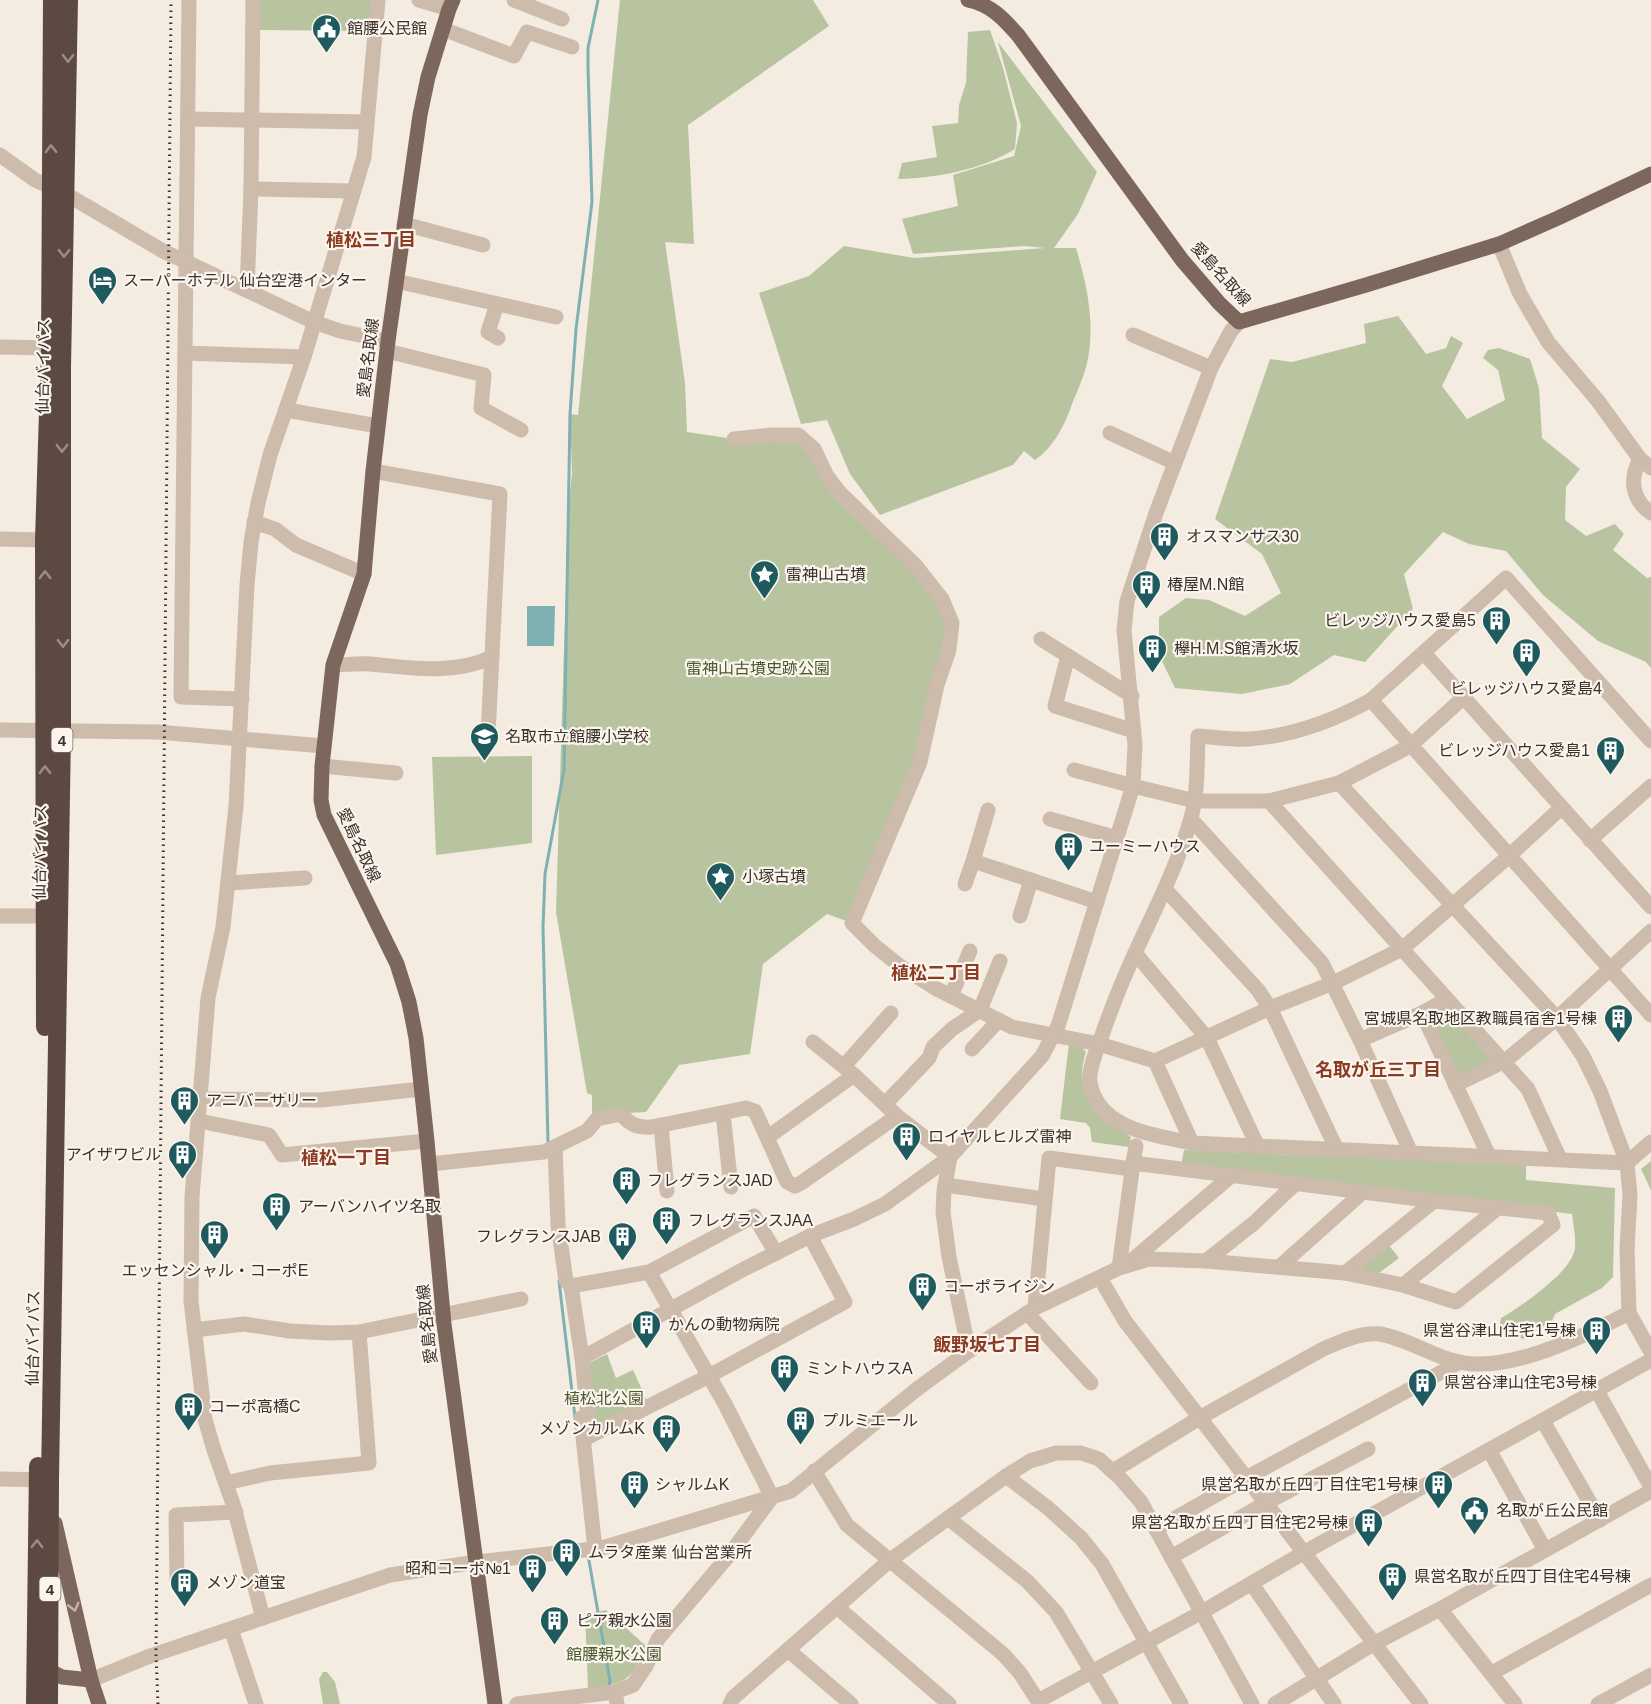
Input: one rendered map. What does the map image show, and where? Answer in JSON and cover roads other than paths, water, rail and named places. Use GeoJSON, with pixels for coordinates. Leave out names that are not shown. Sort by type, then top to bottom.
{"type":"FeatureCollection","features":[{"type":"Feature","properties":{"kind":"highway","name":"仙台バイパス"},"geometry":{"type":"LineString","coordinates":[[43,1688],[51,1509],[44,1480],[54,731],[62,366],[52,0]]}},
{"type":"Feature","properties":{"kind":"highway","name":"仙台バイパス"},"geometry":{"type":"LineString","coordinates":[[43,1688],[45,916],[54,731],[44,540],[50,348],[69,0]]}},
{"type":"Feature","properties":{"kind":"main road","name":"愛島名取線"},"geometry":{"type":"LineString","coordinates":[[968,0],[981,3],[993,10],[1018,35],[1182,260],[1219,303],[1239,322],[1499,244],[1651,174]]}},
{"type":"Feature","properties":{"kind":"main road","name":"愛島名取線"},"geometry":{"type":"LineString","coordinates":[[451,4],[428,77],[420,115],[378,426],[364,574],[333,665],[322,766],[321,800],[324,815],[397,964],[409,1002],[427,1141],[443,1314],[495,1704]]}},
{"type":"Feature","properties":{"kind":"main road"},"geometry":{"type":"LineString","coordinates":[[51,1509],[91,1680],[99,1704]]}},
{"type":"Feature","properties":{"kind":"main road"},"geometry":{"type":"LineString","coordinates":[[43,1688],[91,1680]]}},
{"type":"Feature","properties":{"kind":"street"},"geometry":{"type":"LineString","coordinates":[[189,0],[188,261],[181,697],[242,699]]}},
{"type":"Feature","properties":{"kind":"street"},"geometry":{"type":"LineString","coordinates":[[248,290],[253,0]]}},
{"type":"Feature","properties":{"kind":"street"},"geometry":{"type":"LineString","coordinates":[[263,1618],[236,1512],[213,1450],[205,1419],[194,1330],[190,1250],[200,1099],[208,998],[223,927],[229,883],[240,739],[247,585],[254,522],[270,455],[304,357],[364,157],[378,0]]}},
{"type":"Feature","properties":{"kind":"street"},"geometry":{"type":"LineString","coordinates":[[419,0],[451,4]]}},
{"type":"Feature","properties":{"kind":"street"},"geometry":{"type":"LineString","coordinates":[[514,0],[562,19]]}},
{"type":"Feature","properties":{"kind":"street"},"geometry":{"type":"LineString","coordinates":[[443,29],[514,56],[527,32],[572,47]]}},
{"type":"Feature","properties":{"kind":"street"},"geometry":{"type":"LineString","coordinates":[[188,119],[366,122]]}},
{"type":"Feature","properties":{"kind":"street"},"geometry":{"type":"LineString","coordinates":[[0,155],[35,180],[155,247],[314,322],[340,332],[484,375],[481,408],[520,430]]}},
{"type":"Feature","properties":{"kind":"street"},"geometry":{"type":"LineString","coordinates":[[251,189],[353,191]]}},
{"type":"Feature","properties":{"kind":"street"},"geometry":{"type":"LineString","coordinates":[[404,224],[483,245]]}},
{"type":"Feature","properties":{"kind":"street"},"geometry":{"type":"LineString","coordinates":[[1499,244],[1520,294],[1548,342],[1598,401],[1646,464],[1634,470],[1635,487],[1638,502],[1651,513]]}},
{"type":"Feature","properties":{"kind":"street"},"geometry":{"type":"LineString","coordinates":[[396,281],[556,317]]}},
{"type":"Feature","properties":{"kind":"street"},"geometry":{"type":"LineString","coordinates":[[497,304],[488,332],[498,338]]}},
{"type":"Feature","properties":{"kind":"street"},"geometry":{"type":"LineString","coordinates":[[582,1358],[776,1253],[885,1204],[950,1157],[1042,1056],[1054,1034],[1133,786],[1134,731],[1124,630],[1127,601],[1211,368],[1231,331],[1239,322]]}},
{"type":"Feature","properties":{"kind":"street"},"geometry":{"type":"LineString","coordinates":[[1132,335],[1211,368]]}},
{"type":"Feature","properties":{"kind":"street"},"geometry":{"type":"LineString","coordinates":[[0,347],[50,348]]}},
{"type":"Feature","properties":{"kind":"street"},"geometry":{"type":"LineString","coordinates":[[185,352],[304,357]]}},
{"type":"Feature","properties":{"kind":"street"},"geometry":{"type":"LineString","coordinates":[[286,410],[378,426]]}},
{"type":"Feature","properties":{"kind":"street"},"geometry":{"type":"LineString","coordinates":[[1110,434],[1175,463]]}},
{"type":"Feature","properties":{"kind":"street"},"geometry":{"type":"LineString","coordinates":[[734,439],[798,435],[814,449],[827,476],[840,492],[915,565],[942,599],[952,623],[949,650],[937,685],[920,762],[852,923],[900,966],[951,996],[1012,1027],[1099,1044],[1155,1061],[1270,1008],[1333,983],[1402,949],[1561,808]]}},
{"type":"Feature","properties":{"kind":"street"},"geometry":{"type":"LineString","coordinates":[[373,471],[500,494],[488,735]]}},
{"type":"Feature","properties":{"kind":"street"},"geometry":{"type":"LineString","coordinates":[[254,522],[276,529],[296,545],[364,574]]}},
{"type":"Feature","properties":{"kind":"street"},"geometry":{"type":"LineString","coordinates":[[0,539],[44,540]]}},
{"type":"Feature","properties":{"kind":"street"},"geometry":{"type":"LineString","coordinates":[[1651,741],[1506,578],[1371,700],[1345,715],[1314,727],[1282,735],[1247,739],[1198,736],[1195,801],[1191,819],[1165,889],[1114,1001],[1089,1080],[1104,1112],[1122,1125],[1139,1132],[1192,1143],[1628,1163],[1651,1142]]}},
{"type":"Feature","properties":{"kind":"street"},"geometry":{"type":"LineString","coordinates":[[1041,639],[1131,696]]}},
{"type":"Feature","properties":{"kind":"street"},"geometry":{"type":"LineString","coordinates":[[1424,653],[1651,907]]}},
{"type":"Feature","properties":{"kind":"street"},"geometry":{"type":"LineString","coordinates":[[1068,656],[1055,706],[1134,731]]}},
{"type":"Feature","properties":{"kind":"street"},"geometry":{"type":"LineString","coordinates":[[333,665],[369,664],[403,669],[443,667],[475,665],[492,657]]}},
{"type":"Feature","properties":{"kind":"street"},"geometry":{"type":"LineString","coordinates":[[1074,770],[1195,801],[1269,801],[1339,783],[1410,746],[1463,698]]}},
{"type":"Feature","properties":{"kind":"street"},"geometry":{"type":"LineString","coordinates":[[1371,700],[1651,1015]]}},
{"type":"Feature","properties":{"kind":"street"},"geometry":{"type":"LineString","coordinates":[[0,730],[157,732],[324,746]]}},
{"type":"Feature","properties":{"kind":"street"},"geometry":{"type":"LineString","coordinates":[[322,766],[396,772]]}},
{"type":"Feature","properties":{"kind":"street"},"geometry":{"type":"LineString","coordinates":[[1339,783],[1557,1018],[1583,1056],[1628,1163],[1629,1313],[1651,1352]]}},
{"type":"Feature","properties":{"kind":"street"},"geometry":{"type":"LineString","coordinates":[[1590,840],[1651,786]]}},
{"type":"Feature","properties":{"kind":"street"},"geometry":{"type":"LineString","coordinates":[[1269,801],[1528,1089],[1560,1159]]}},
{"type":"Feature","properties":{"kind":"street"},"geometry":{"type":"LineString","coordinates":[[965,884],[988,810]]}},
{"type":"Feature","properties":{"kind":"street"},"geometry":{"type":"LineString","coordinates":[[1050,819],[1117,838]]}},
{"type":"Feature","properties":{"kind":"street"},"geometry":{"type":"LineString","coordinates":[[1191,819],[1322,963],[1411,1153]]}},
{"type":"Feature","properties":{"kind":"street"},"geometry":{"type":"LineString","coordinates":[[973,861],[1097,902]]}},
{"type":"Feature","properties":{"kind":"street"},"geometry":{"type":"LineString","coordinates":[[229,883],[305,878]]}},
{"type":"Feature","properties":{"kind":"street"},"geometry":{"type":"LineString","coordinates":[[1020,916],[1031,880]]}},
{"type":"Feature","properties":{"kind":"street"},"geometry":{"type":"LineString","coordinates":[[1165,889],[1258,990],[1270,1008],[1337,1150]]}},
{"type":"Feature","properties":{"kind":"street"},"geometry":{"type":"LineString","coordinates":[[0,916],[45,916]]}},
{"type":"Feature","properties":{"kind":"street"},"geometry":{"type":"LineString","coordinates":[[1455,1085],[1505,1062],[1557,1018],[1651,931]]}},
{"type":"Feature","properties":{"kind":"street"},"geometry":{"type":"LineString","coordinates":[[951,996],[970,951]]}},
{"type":"Feature","properties":{"kind":"street"},"geometry":{"type":"LineString","coordinates":[[1135,953],[1208,1038],[1258,1147]]}},
{"type":"Feature","properties":{"kind":"street"},"geometry":{"type":"LineString","coordinates":[[885,1104],[929,1058],[933,1047],[952,1029],[980,1010],[1000,961]]}},
{"type":"Feature","properties":{"kind":"street"},"geometry":{"type":"LineString","coordinates":[[1360,1040],[1422,1013],[1447,999]]}},
{"type":"Feature","properties":{"kind":"street"},"geometry":{"type":"LineString","coordinates":[[768,1137],[849,1070],[891,1013]]}},
{"type":"Feature","properties":{"kind":"street"},"geometry":{"type":"LineString","coordinates":[[1422,1013],[1489,1156]]}},
{"type":"Feature","properties":{"kind":"street"},"geometry":{"type":"LineString","coordinates":[[972,1049],[999,1020]]}},
{"type":"Feature","properties":{"kind":"street"},"geometry":{"type":"LineString","coordinates":[[813,1042],[849,1070],[897,1116],[950,1157]]}},
{"type":"Feature","properties":{"kind":"street"},"geometry":{"type":"LineString","coordinates":[[1155,1061],[1192,1143]]}},
{"type":"Feature","properties":{"kind":"street"},"geometry":{"type":"LineString","coordinates":[[200,1099],[321,1100],[421,1089]]}},
{"type":"Feature","properties":{"kind":"street"},"geometry":{"type":"LineString","coordinates":[[429,1164],[550,1149],[586,1131],[597,1119],[621,1114],[628,1122],[642,1128],[746,1108],[755,1111],[787,1182],[795,1186],[897,1116]]}},
{"type":"Feature","properties":{"kind":"street"},"geometry":{"type":"LineString","coordinates":[[723,1114],[731,1187]]}},
{"type":"Feature","properties":{"kind":"street"},"geometry":{"type":"LineString","coordinates":[[199,1121],[269,1135],[282,1155],[427,1141]]}},
{"type":"Feature","properties":{"kind":"street"},"geometry":{"type":"LineString","coordinates":[[661,1125],[666,1191]]}},
{"type":"Feature","properties":{"kind":"street"},"geometry":{"type":"LineString","coordinates":[[1122,1267],[1136,1146]]}},
{"type":"Feature","properties":{"kind":"street"},"geometry":{"type":"LineString","coordinates":[[550,1149],[566,1281],[571,1286],[582,1358],[588,1418],[580,1418],[596,1549]]}},
{"type":"Feature","properties":{"kind":"street"},"geometry":{"type":"LineString","coordinates":[[950,1157],[943,1212],[949,1257],[969,1351]]}},
{"type":"Feature","properties":{"kind":"street"},"geometry":{"type":"LineString","coordinates":[[91,1680],[150,1656],[390,1575],[477,1562],[596,1549],[791,1491],[917,1389],[969,1351],[1031,1310],[1122,1267],[1149,1259],[1345,1272],[1403,1285],[1456,1302],[1553,1225],[1548,1212],[1049,1158],[1031,1310],[1091,1383]]}},
{"type":"Feature","properties":{"kind":"street"},"geometry":{"type":"LineString","coordinates":[[1122,1267],[1231,1176]]}},
{"type":"Feature","properties":{"kind":"street"},"geometry":{"type":"LineString","coordinates":[[1206,1261],[1254,1223],[1296,1184]]}},
{"type":"Feature","properties":{"kind":"street"},"geometry":{"type":"LineString","coordinates":[[945,1185],[1044,1199]]}},
{"type":"Feature","properties":{"kind":"street"},"geometry":{"type":"LineString","coordinates":[[1279,1267],[1363,1192]]}},
{"type":"Feature","properties":{"kind":"street"},"geometry":{"type":"LineString","coordinates":[[1345,1272],[1434,1201]]}},
{"type":"Feature","properties":{"kind":"street"},"geometry":{"type":"LineString","coordinates":[[1403,1285],[1498,1208]]}},
{"type":"Feature","properties":{"kind":"street"},"geometry":{"type":"LineString","coordinates":[[571,1286],[649,1272],[754,1216],[776,1253]]}},
{"type":"Feature","properties":{"kind":"street"},"geometry":{"type":"LineString","coordinates":[[584,1439],[709,1376],[845,1302],[810,1236]]}},
{"type":"Feature","properties":{"kind":"street"},"geometry":{"type":"LineString","coordinates":[[649,1272],[709,1376],[772,1497]]}},
{"type":"Feature","properties":{"kind":"street"},"geometry":{"type":"LineString","coordinates":[[1100,1278],[1125,1321],[1420,1704]]}},
{"type":"Feature","properties":{"kind":"street"},"geometry":{"type":"LineString","coordinates":[[194,1330],[244,1324],[290,1331],[359,1332],[521,1299]]}},
{"type":"Feature","properties":{"kind":"street"},"geometry":{"type":"LineString","coordinates":[[1113,1472],[1201,1417],[1323,1349],[1342,1341],[1377,1334],[1397,1339],[1452,1361],[1479,1364],[1539,1353],[1629,1313]]}},
{"type":"Feature","properties":{"kind":"street"},"geometry":{"type":"LineString","coordinates":[[226,1483],[270,1473],[369,1463],[359,1332]]}},
{"type":"Feature","properties":{"kind":"street"},"geometry":{"type":"LineString","coordinates":[[814,1471],[847,1525],[1003,1654],[1020,1673],[1035,1702],[1202,1612],[1305,1552],[1651,1360]]}},
{"type":"Feature","properties":{"kind":"street"},"geometry":{"type":"LineString","coordinates":[[1156,1529],[1460,1362]]}},
{"type":"Feature","properties":{"kind":"street"},"geometry":{"type":"LineString","coordinates":[[1275,1704],[1373,1644],[1600,1520],[1651,1489],[1597,1390]]}},
{"type":"Feature","properties":{"kind":"street"},"geometry":{"type":"LineString","coordinates":[[1543,1421],[1600,1520]]}},
{"type":"Feature","properties":{"kind":"street"},"geometry":{"type":"LineString","coordinates":[[1171,1557],[1368,1449]]}},
{"type":"Feature","properties":{"kind":"street"},"geometry":{"type":"LineString","coordinates":[[1489,1450],[1545,1550]]}},
{"type":"Feature","properties":{"kind":"street"},"geometry":{"type":"LineString","coordinates":[[735,1702],[788,1650],[889,1561],[1006,1476],[1030,1461],[1056,1453],[1081,1453],[1099,1459],[1141,1502],[1252,1704]]}},
{"type":"Feature","properties":{"kind":"street"},"geometry":{"type":"LineString","coordinates":[[1006,1476],[1048,1508],[1081,1538],[1102,1564],[1181,1704]]}},
{"type":"Feature","properties":{"kind":"street"},"geometry":{"type":"LineString","coordinates":[[0,1479],[44,1480]]}},
{"type":"Feature","properties":{"kind":"street"},"geometry":{"type":"LineString","coordinates":[[517,1704],[616,1698],[633,1685],[646,1666],[658,1639],[730,1554],[772,1497]]}},
{"type":"Feature","properties":{"kind":"street"},"geometry":{"type":"LineString","coordinates":[[177,1581],[176,1515],[236,1512]]}},
{"type":"Feature","properties":{"kind":"street"},"geometry":{"type":"LineString","coordinates":[[948,1518],[1027,1581],[1056,1612],[1111,1704]]}},
{"type":"Feature","properties":{"kind":"street"},"geometry":{"type":"LineString","coordinates":[[1252,1584],[1334,1704]]}},
{"type":"Feature","properties":{"kind":"street"},"geometry":{"type":"LineString","coordinates":[[1492,1673],[1651,1585]]}},
{"type":"Feature","properties":{"kind":"street"},"geometry":{"type":"LineString","coordinates":[[837,1607],[949,1704]]}},
{"type":"Feature","properties":{"kind":"street"},"geometry":{"type":"LineString","coordinates":[[1440,1609],[1515,1704]]}},
{"type":"Feature","properties":{"kind":"street"},"geometry":{"type":"LineString","coordinates":[[231,1629],[256,1704]]}},
{"type":"Feature","properties":{"kind":"street"},"geometry":{"type":"LineString","coordinates":[[788,1650],[851,1704]]}},
{"type":"Feature","properties":{"kind":"street"},"geometry":{"type":"LineString","coordinates":[[1598,1704],[1622,1698],[1651,1675]]}},
{"type":"Feature","properties":{"kind":"water"},"geometry":{"type":"Polygon","coordinates":[[[527,606],[555,606],[554,646],[527,646],[527,606]]]}},
{"type":"Feature","properties":{"kind":"waterway"},"geometry":{"type":"LineString","coordinates":[[548,1143],[543,927],[545,874],[564,770],[570,414],[576,329],[592,202],[588,48],[598,0]]}},
{"type":"Feature","properties":{"kind":"waterway"},"geometry":{"type":"LineString","coordinates":[[559,1281],[575,1417]]}},
{"type":"Feature","properties":{"kind":"waterway"},"geometry":{"type":"LineString","coordinates":[[588,1555],[610,1681],[608,1689]]}},
{"type":"Feature","properties":{"kind":"railway"},"geometry":{"type":"LineString","coordinates":[[158,1704],[156,1654],[171,0]]}},
{"type":"Feature","properties":{"kind":"place","name":"館腰公民館"},"geometry":{"type":"Point","coordinates":[326,54]}},
{"type":"Feature","properties":{"kind":"place","name":"スーパーホテル 仙台空港インター"},"geometry":{"type":"Point","coordinates":[102,306]}},
{"type":"Feature","properties":{"kind":"place","name":"オスマンサス30"},"geometry":{"type":"Point","coordinates":[1165,562]}},
{"type":"Feature","properties":{"kind":"place","name":"雷神山古墳"},"geometry":{"type":"Point","coordinates":[765,600]}},
{"type":"Feature","properties":{"kind":"place","name":"椿屋M.N館"},"geometry":{"type":"Point","coordinates":[1146,610]}},
{"type":"Feature","properties":{"kind":"place","name":"ビレッジハウス愛島5"},"geometry":{"type":"Point","coordinates":[1497,646]}},
{"type":"Feature","properties":{"kind":"place","name":"欅H.M.S館清水坂"},"geometry":{"type":"Point","coordinates":[1153,674]}},
{"type":"Feature","properties":{"kind":"place","name":"ビレッジハウス愛島4"},"geometry":{"type":"Point","coordinates":[1526,678]}},
{"type":"Feature","properties":{"kind":"place","name":"名取市立館腰小学校"},"geometry":{"type":"Point","coordinates":[484,762]}},
{"type":"Feature","properties":{"kind":"place","name":"ビレッジハウス愛島1"},"geometry":{"type":"Point","coordinates":[1611,776]}},
{"type":"Feature","properties":{"kind":"place","name":"ユーミーハウス"},"geometry":{"type":"Point","coordinates":[1068,872]}},
{"type":"Feature","properties":{"kind":"place","name":"小塚古墳"},"geometry":{"type":"Point","coordinates":[721,902]}},
{"type":"Feature","properties":{"kind":"place","name":"宮城県名取地区教職員宿舎1号棟"},"geometry":{"type":"Point","coordinates":[1618,1044]}},
{"type":"Feature","properties":{"kind":"place","name":"アニバーサリー"},"geometry":{"type":"Point","coordinates":[185,1126]}},
{"type":"Feature","properties":{"kind":"place","name":"ロイヤルヒルズ雷神"},"geometry":{"type":"Point","coordinates":[907,1162]}},
{"type":"Feature","properties":{"kind":"place","name":"アイザワビル"},"geometry":{"type":"Point","coordinates":[182,1180]}},
{"type":"Feature","properties":{"kind":"place","name":"フレグランスJAD"},"geometry":{"type":"Point","coordinates":[626,1206]}},
{"type":"Feature","properties":{"kind":"place","name":"アーバンハイツ名取"},"geometry":{"type":"Point","coordinates":[277,1232]}},
{"type":"Feature","properties":{"kind":"place","name":"フレグランスJAA"},"geometry":{"type":"Point","coordinates":[667,1246]}},
{"type":"Feature","properties":{"kind":"place","name":"エッセンシャル・コーポE"},"geometry":{"type":"Point","coordinates":[215,1260]}},
{"type":"Feature","properties":{"kind":"place","name":"フレグランスJAB"},"geometry":{"type":"Point","coordinates":[622,1262]}},
{"type":"Feature","properties":{"kind":"place","name":"コーポライジン"},"geometry":{"type":"Point","coordinates":[922,1312]}},
{"type":"Feature","properties":{"kind":"place","name":"かんの動物病院"},"geometry":{"type":"Point","coordinates":[647,1350]}},
{"type":"Feature","properties":{"kind":"place","name":"県営谷津山住宅1号棟"},"geometry":{"type":"Point","coordinates":[1597,1356]}},
{"type":"Feature","properties":{"kind":"place","name":"ミントハウスA"},"geometry":{"type":"Point","coordinates":[785,1394]}},
{"type":"Feature","properties":{"kind":"place","name":"県営谷津山住宅3号棟"},"geometry":{"type":"Point","coordinates":[1423,1408]}},
{"type":"Feature","properties":{"kind":"place","name":"コーポ高橋C"},"geometry":{"type":"Point","coordinates":[188,1432]}},
{"type":"Feature","properties":{"kind":"place","name":"プルミエール"},"geometry":{"type":"Point","coordinates":[801,1446]}},
{"type":"Feature","properties":{"kind":"place","name":"メゾンカルムK"},"geometry":{"type":"Point","coordinates":[666,1454]}},
{"type":"Feature","properties":{"kind":"place","name":"シャルムK"},"geometry":{"type":"Point","coordinates":[634,1510]}},
{"type":"Feature","properties":{"kind":"place","name":"県営名取が丘四丁目住宅1号棟"},"geometry":{"type":"Point","coordinates":[1439,1510]}},
{"type":"Feature","properties":{"kind":"place","name":"名取が丘公民館"},"geometry":{"type":"Point","coordinates":[1475,1536]}},
{"type":"Feature","properties":{"kind":"place","name":"県営名取が丘四丁目住宅2号棟"},"geometry":{"type":"Point","coordinates":[1369,1548]}},
{"type":"Feature","properties":{"kind":"place","name":"ムラタ産業 仙台営業所"},"geometry":{"type":"Point","coordinates":[567,1578]}},
{"type":"Feature","properties":{"kind":"place","name":"昭和コーポ№1"},"geometry":{"type":"Point","coordinates":[532,1594]}},
{"type":"Feature","properties":{"kind":"place","name":"県営名取が丘四丁目住宅4号棟"},"geometry":{"type":"Point","coordinates":[1393,1602]}},
{"type":"Feature","properties":{"kind":"place","name":"メゾン道宝"},"geometry":{"type":"Point","coordinates":[185,1608]}},
{"type":"Feature","properties":{"kind":"place","name":"ピア親水公園"},"geometry":{"type":"Point","coordinates":[555,1646]}},
{"type":"Feature","properties":{"kind":"district","name":"植松三丁目"},"geometry":{"type":"Point","coordinates":[371,240]}},
{"type":"Feature","properties":{"kind":"district","name":"植松二丁目"},"geometry":{"type":"Point","coordinates":[936,973]}},
{"type":"Feature","properties":{"kind":"district","name":"名取が丘三丁目"},"geometry":{"type":"Point","coordinates":[1378,1070]}},
{"type":"Feature","properties":{"kind":"district","name":"植松一丁目"},"geometry":{"type":"Point","coordinates":[346,1158]}},
{"type":"Feature","properties":{"kind":"district","name":"飯野坂七丁目"},"geometry":{"type":"Point","coordinates":[987,1345]}},
{"type":"Feature","properties":{"kind":"park label","name":"雷神山古墳史跡公園"},"geometry":{"type":"Point","coordinates":[758,668]}},
{"type":"Feature","properties":{"kind":"park label","name":"植松北公園"},"geometry":{"type":"Point","coordinates":[604,1398]}},
{"type":"Feature","properties":{"kind":"park label","name":"館腰親水公園"},"geometry":{"type":"Point","coordinates":[614,1654]}}]}
